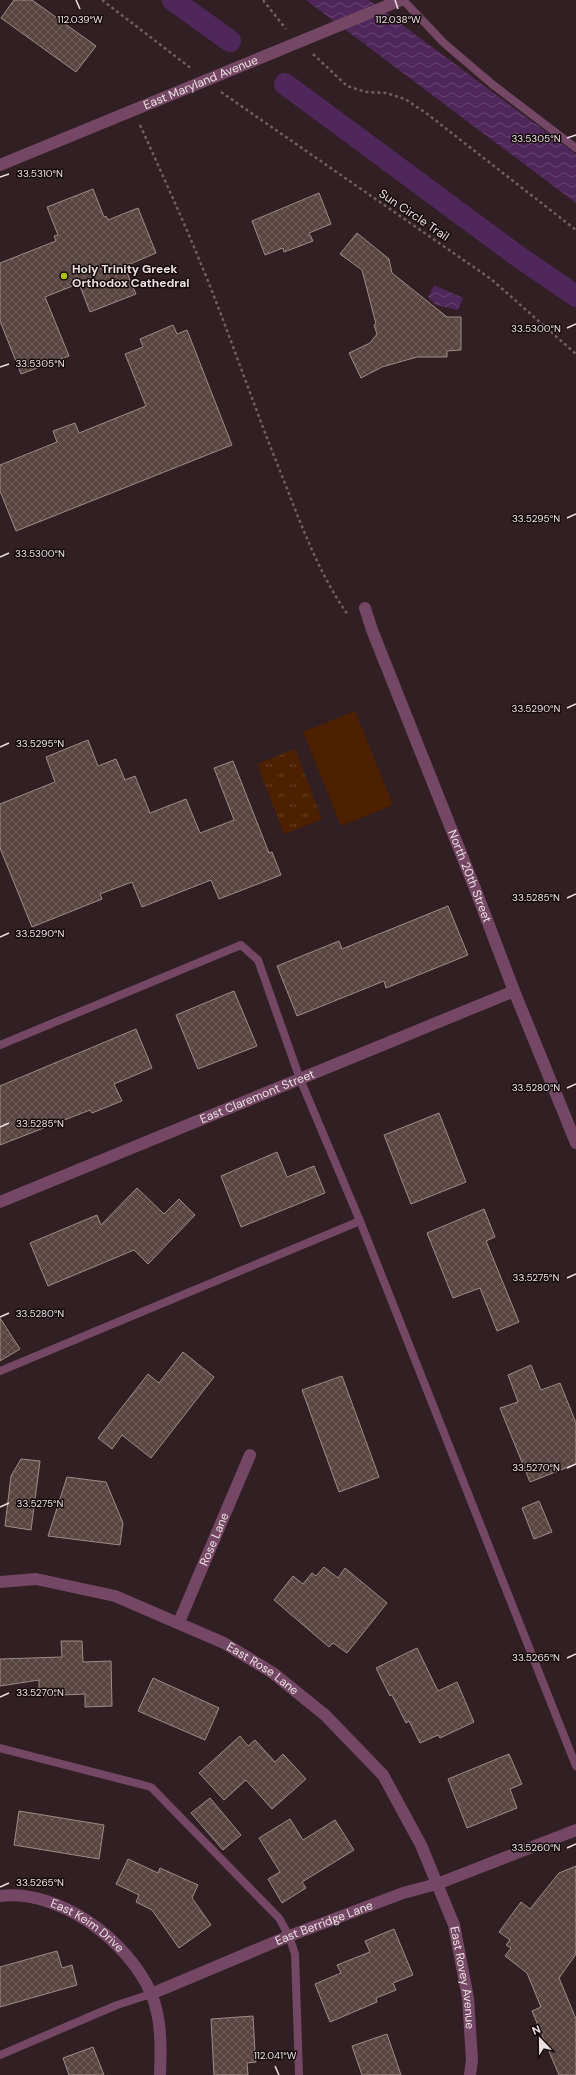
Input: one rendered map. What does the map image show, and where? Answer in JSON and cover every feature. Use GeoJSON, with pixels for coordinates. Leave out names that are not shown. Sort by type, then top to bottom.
{"type":"FeatureCollection","features":[{"type":"Feature","properties":{"kind":"street","name":"East Maryland Avenue"},"geometry":{"type":"LineString","coordinates":[[0,165],[402,0]]}},
{"type":"Feature","properties":{"kind":"street","name":"North 20th Street"},"geometry":{"type":"LineString","coordinates":[[365,608],[372,630],[479,898],[514,991],[576,1143]]}},
{"type":"Feature","properties":{"kind":"street","name":"East Claremont Street"},"geometry":{"type":"LineString","coordinates":[[0,1202],[514,991]]}},
{"type":"Feature","properties":{"kind":"street","name":"Rose Lane"},"geometry":{"type":"LineString","coordinates":[[179,1622],[250,1455]]}},
{"type":"Feature","properties":{"kind":"street","name":"East Rose Lane"},"geometry":{"type":"LineString","coordinates":[[0,1582],[36,1579],[115,1596],[179,1622],[224,1643],[273,1673],[325,1715],[383,1775],[421,1845],[437,1884]]}},
{"type":"Feature","properties":{"kind":"street","name":"East Berridge Lane"},"geometry":{"type":"LineString","coordinates":[[151,1994],[289,1936],[403,1893],[437,1884],[576,1830]]}},
{"type":"Feature","properties":{"kind":"street","name":"East Rovey Avenue"},"geometry":{"type":"LineString","coordinates":[[437,1884],[454,1925],[468,1998],[472,2060],[470,2075]]}},
{"type":"Feature","properties":{"kind":"street","name":"East Keim Drive"},"geometry":{"type":"LineString","coordinates":[[0,1896],[44,1900],[74,1913],[101,1930],[120,1948],[137,1970],[151,1994]]}},
{"type":"Feature","properties":{"kind":"street"},"geometry":{"type":"LineString","coordinates":[[151,1994],[158,2018],[161,2046],[160,2075]]}},
{"type":"Feature","properties":{"kind":"lane"},"geometry":{"type":"LineString","coordinates":[[402,0],[444,42],[492,84],[576,148]]}},
{"type":"Feature","properties":{"kind":"lane"},"geometry":{"type":"LineString","coordinates":[[0,1045],[240,946],[258,960],[300,1079],[360,1221],[576,1766]]}},
{"type":"Feature","properties":{"kind":"lane"},"geometry":{"type":"LineString","coordinates":[[0,1371],[360,1221]]}},
{"type":"Feature","properties":{"kind":"lane"},"geometry":{"type":"LineString","coordinates":[[0,1748],[151,1788],[279,1918],[289,1936],[295,1954],[299,2075]]}},
{"type":"Feature","properties":{"kind":"lane"},"geometry":{"type":"LineString","coordinates":[[0,2055],[117,2005],[151,1994]]}},
{"type":"Feature","properties":{"kind":"path"},"geometry":{"type":"LineString","coordinates":[[102,0],[184,61]]}},
{"type":"Feature","properties":{"kind":"path"},"geometry":{"type":"LineString","coordinates":[[264,0],[274,16],[299,42],[347,86],[366,92],[386,93],[405,99],[426,113],[576,230]]}},
{"type":"Feature","properties":{"kind":"path","name":"Sun Circle Trail"},"geometry":{"type":"LineString","coordinates":[[233,101],[491,279],[576,354]]}},
{"type":"Feature","properties":{"kind":"path"},"geometry":{"type":"LineString","coordinates":[[133,110],[176,203],[314,552],[333,594],[351,618],[372,630]]}},
{"type":"Feature","properties":{"kind":"green space"},"geometry":{"type":"Polygon","coordinates":[[[355,711],[393,805],[341,826],[303,732],[355,711]]]}},
{"type":"Feature","properties":{"kind":"green space"},"geometry":{"type":"Polygon","coordinates":[[[295,749],[322,819],[284,834],[257,764],[295,749]]]}},
{"type":"Feature","properties":{"kind":"water"},"geometry":{"type":"Polygon","coordinates":[[[306,0],[369,0],[576,154],[576,203],[306,0]]]}},
{"type":"Feature","properties":{"kind":"water"},"geometry":{"type":"Polygon","coordinates":[[[434,285],[463,298],[458,310],[436,305],[428,297],[434,285]]]}},
{"type":"Feature","properties":{"kind":"building"},"geometry":{"type":"Polygon","coordinates":[[[14,0],[32,0],[96,46],[76,72],[1,18],[14,0]]]}},
{"type":"Feature","properties":{"kind":"building","name":"Holy Trinity Greek Orthodox Cathedral"},"geometry":{"type":"Polygon","coordinates":[[[93,189],[104,217],[106,216],[108,220],[138,208],[156,253],[128,265],[125,268],[136,294],[90,312],[80,286],[76,287],[75,285],[45,297],[69,356],[21,374],[0,321],[0,263],[56,241],[54,236],[58,235],[47,207],[93,189]]]}},
{"type":"Feature","properties":{"kind":"building"},"geometry":{"type":"Polygon","coordinates":[[[319,193],[331,224],[309,233],[313,241],[284,252],[283,248],[265,255],[252,221],[319,193]]]}},
{"type":"Feature","properties":{"kind":"building"},"geometry":{"type":"Polygon","coordinates":[[[357,233],[389,259],[392,273],[447,317],[461,317],[461,350],[447,351],[447,357],[417,357],[382,367],[361,378],[349,353],[370,343],[377,334],[374,325],[376,324],[362,270],[340,254],[357,233]]]}},
{"type":"Feature","properties":{"kind":"building"},"geometry":{"type":"Polygon","coordinates":[[[173,325],[177,334],[187,330],[232,445],[16,531],[0,491],[0,465],[57,442],[53,431],[75,423],[79,433],[146,406],[125,354],[143,347],[140,339],[173,325]]]}},
{"type":"Feature","properties":{"kind":"building"},"geometry":{"type":"Polygon","coordinates":[[[88,740],[98,766],[116,759],[125,780],[135,776],[150,813],[186,799],[200,833],[234,820],[214,768],[233,761],[269,853],[272,852],[281,875],[219,899],[211,880],[142,907],[132,882],[100,894],[102,899],[32,927],[0,848],[0,804],[55,782],[46,757],[88,740]]]}},
{"type":"Feature","properties":{"kind":"building"},"geometry":{"type":"Polygon","coordinates":[[[448,906],[468,955],[386,988],[384,981],[297,1016],[277,966],[339,941],[342,949],[448,906]]]}},
{"type":"Feature","properties":{"kind":"building"},"geometry":{"type":"Polygon","coordinates":[[[234,991],[257,1046],[198,1069],[176,1015],[234,991]]]}},
{"type":"Feature","properties":{"kind":"building"},"geometry":{"type":"Polygon","coordinates":[[[136,1029],[152,1068],[114,1084],[122,1101],[92,1113],[90,1110],[0,1145],[0,1086],[136,1029]]]}},
{"type":"Feature","properties":{"kind":"building"},"geometry":{"type":"Polygon","coordinates":[[[439,1113],[466,1182],[411,1204],[384,1135],[439,1113]]]}},
{"type":"Feature","properties":{"kind":"building"},"geometry":{"type":"Polygon","coordinates":[[[277,1152],[287,1177],[314,1166],[325,1193],[241,1227],[221,1176],[277,1152]]]}},
{"type":"Feature","properties":{"kind":"building"},"geometry":{"type":"Polygon","coordinates":[[[137,1188],[164,1214],[179,1199],[195,1215],[148,1264],[134,1250],[48,1286],[30,1243],[97,1215],[101,1225],[137,1188]]]}},
{"type":"Feature","properties":{"kind":"building"},"geometry":{"type":"Polygon","coordinates":[[[484,1209],[495,1237],[486,1241],[519,1322],[497,1331],[480,1288],[453,1298],[427,1233],[484,1209]]]}},
{"type":"Feature","properties":{"kind":"building"},"geometry":{"type":"Polygon","coordinates":[[[0,1318],[20,1349],[0,1361],[0,1318]]]}},
{"type":"Feature","properties":{"kind":"building"},"geometry":{"type":"Polygon","coordinates":[[[183,1352],[214,1377],[151,1458],[122,1435],[112,1449],[98,1438],[148,1374],[159,1383],[183,1352]]]}},
{"type":"Feature","properties":{"kind":"building"},"geometry":{"type":"Polygon","coordinates":[[[531,1365],[541,1390],[560,1383],[576,1423],[576,1464],[530,1482],[500,1408],[518,1402],[508,1375],[531,1365]]]}},
{"type":"Feature","properties":{"kind":"building"},"geometry":{"type":"Polygon","coordinates":[[[342,1376],[379,1477],[339,1492],[302,1390],[342,1376]]]}},
{"type":"Feature","properties":{"kind":"building"},"geometry":{"type":"Polygon","coordinates":[[[21,1459],[40,1461],[31,1530],[5,1526],[11,1476],[21,1459]]]}},
{"type":"Feature","properties":{"kind":"building"},"geometry":{"type":"Polygon","coordinates":[[[67,1477],[106,1482],[123,1523],[120,1545],[48,1536],[67,1477]]]}},
{"type":"Feature","properties":{"kind":"building"},"geometry":{"type":"Polygon","coordinates":[[[539,1501],[552,1532],[534,1539],[522,1508],[539,1501]]]}},
{"type":"Feature","properties":{"kind":"building"},"geometry":{"type":"Polygon","coordinates":[[[324,1567],[338,1578],[345,1568],[387,1603],[347,1653],[333,1643],[329,1647],[274,1600],[293,1576],[303,1584],[312,1573],[316,1576],[324,1567]]]}},
{"type":"Feature","properties":{"kind":"building"},"geometry":{"type":"Polygon","coordinates":[[[61,1641],[82,1641],[83,1662],[111,1661],[112,1706],[85,1707],[85,1694],[39,1696],[39,1680],[0,1686],[0,1659],[62,1657],[61,1641]]]}},
{"type":"Feature","properties":{"kind":"building"},"geometry":{"type":"Polygon","coordinates":[[[417,1648],[438,1691],[457,1682],[474,1722],[440,1738],[438,1735],[420,1743],[409,1721],[406,1723],[392,1695],[390,1696],[376,1668],[417,1648]]]}},
{"type":"Feature","properties":{"kind":"building"},"geometry":{"type":"Polygon","coordinates":[[[153,1678],[219,1708],[205,1740],[138,1711],[153,1678]]]}},
{"type":"Feature","properties":{"kind":"building"},"geometry":{"type":"Polygon","coordinates":[[[240,1736],[248,1746],[255,1740],[275,1762],[283,1754],[306,1779],[272,1809],[246,1780],[224,1800],[199,1773],[240,1736]]]}},
{"type":"Feature","properties":{"kind":"building"},"geometry":{"type":"Polygon","coordinates":[[[509,1754],[522,1784],[510,1789],[517,1808],[467,1828],[448,1779],[509,1754]]]}},
{"type":"Feature","properties":{"kind":"building"},"geometry":{"type":"Polygon","coordinates":[[[210,1798],[241,1835],[223,1850],[191,1813],[210,1798]]]}},
{"type":"Feature","properties":{"kind":"building"},"geometry":{"type":"Polygon","coordinates":[[[19,1811],[104,1825],[99,1859],[14,1845],[19,1811]]]}},
{"type":"Feature","properties":{"kind":"building"},"geometry":{"type":"Polygon","coordinates":[[[290,1819],[303,1840],[335,1820],[354,1850],[302,1882],[306,1888],[282,1903],[268,1879],[280,1872],[259,1838],[290,1819]]]}},
{"type":"Feature","properties":{"kind":"building"},"geometry":{"type":"Polygon","coordinates":[[[128,1859],[158,1873],[160,1868],[198,1885],[192,1898],[211,1925],[179,1948],[152,1910],[136,1902],[139,1895],[116,1884],[128,1859]]]}},
{"type":"Feature","properties":{"kind":"building"},"geometry":{"type":"Polygon","coordinates":[[[576,1866],[576,1954],[559,1978],[576,2019],[576,2075],[559,2075],[532,2011],[541,2007],[527,1973],[505,1956],[511,1948],[506,1945],[510,1940],[499,1932],[521,1902],[530,1909],[559,1873],[576,1866]]]}},
{"type":"Feature","properties":{"kind":"building"},"geometry":{"type":"Polygon","coordinates":[[[394,1929],[413,1975],[393,1983],[396,1990],[376,1998],[377,2002],[330,2022],[315,1984],[341,1973],[337,1965],[370,1952],[365,1941],[394,1929]]]}},
{"type":"Feature","properties":{"kind":"building"},"geometry":{"type":"Polygon","coordinates":[[[57,1951],[62,1968],[72,1965],[77,1985],[0,2007],[0,1967],[57,1951]]]}},
{"type":"Feature","properties":{"kind":"building"},"geometry":{"type":"Polygon","coordinates":[[[253,2016],[255,2052],[253,2053],[256,2062],[247,2063],[248,2075],[214,2075],[211,2019],[253,2016]]]}},
{"type":"Feature","properties":{"kind":"building"},"geometry":{"type":"Polygon","coordinates":[[[387,2034],[401,2075],[362,2075],[352,2046],[387,2034]]]}},
{"type":"Feature","properties":{"kind":"building"},"geometry":{"type":"Polygon","coordinates":[[[93,2047],[104,2075],[69,2075],[63,2058],[93,2047]]]}},
{"type":"Feature","properties":{"kind":"waterway"},"geometry":{"type":"LineString","coordinates":[[173,0],[230,41]]}},
{"type":"Feature","properties":{"kind":"waterway"},"geometry":{"type":"LineString","coordinates":[[285,84],[519,257],[576,296]]}},
{"type":"Feature","properties":{"kind":"place","name":"Holy Trinity Greek Orthodox Cathedral"},"geometry":{"type":"Point","coordinates":[64,276]}}]}
